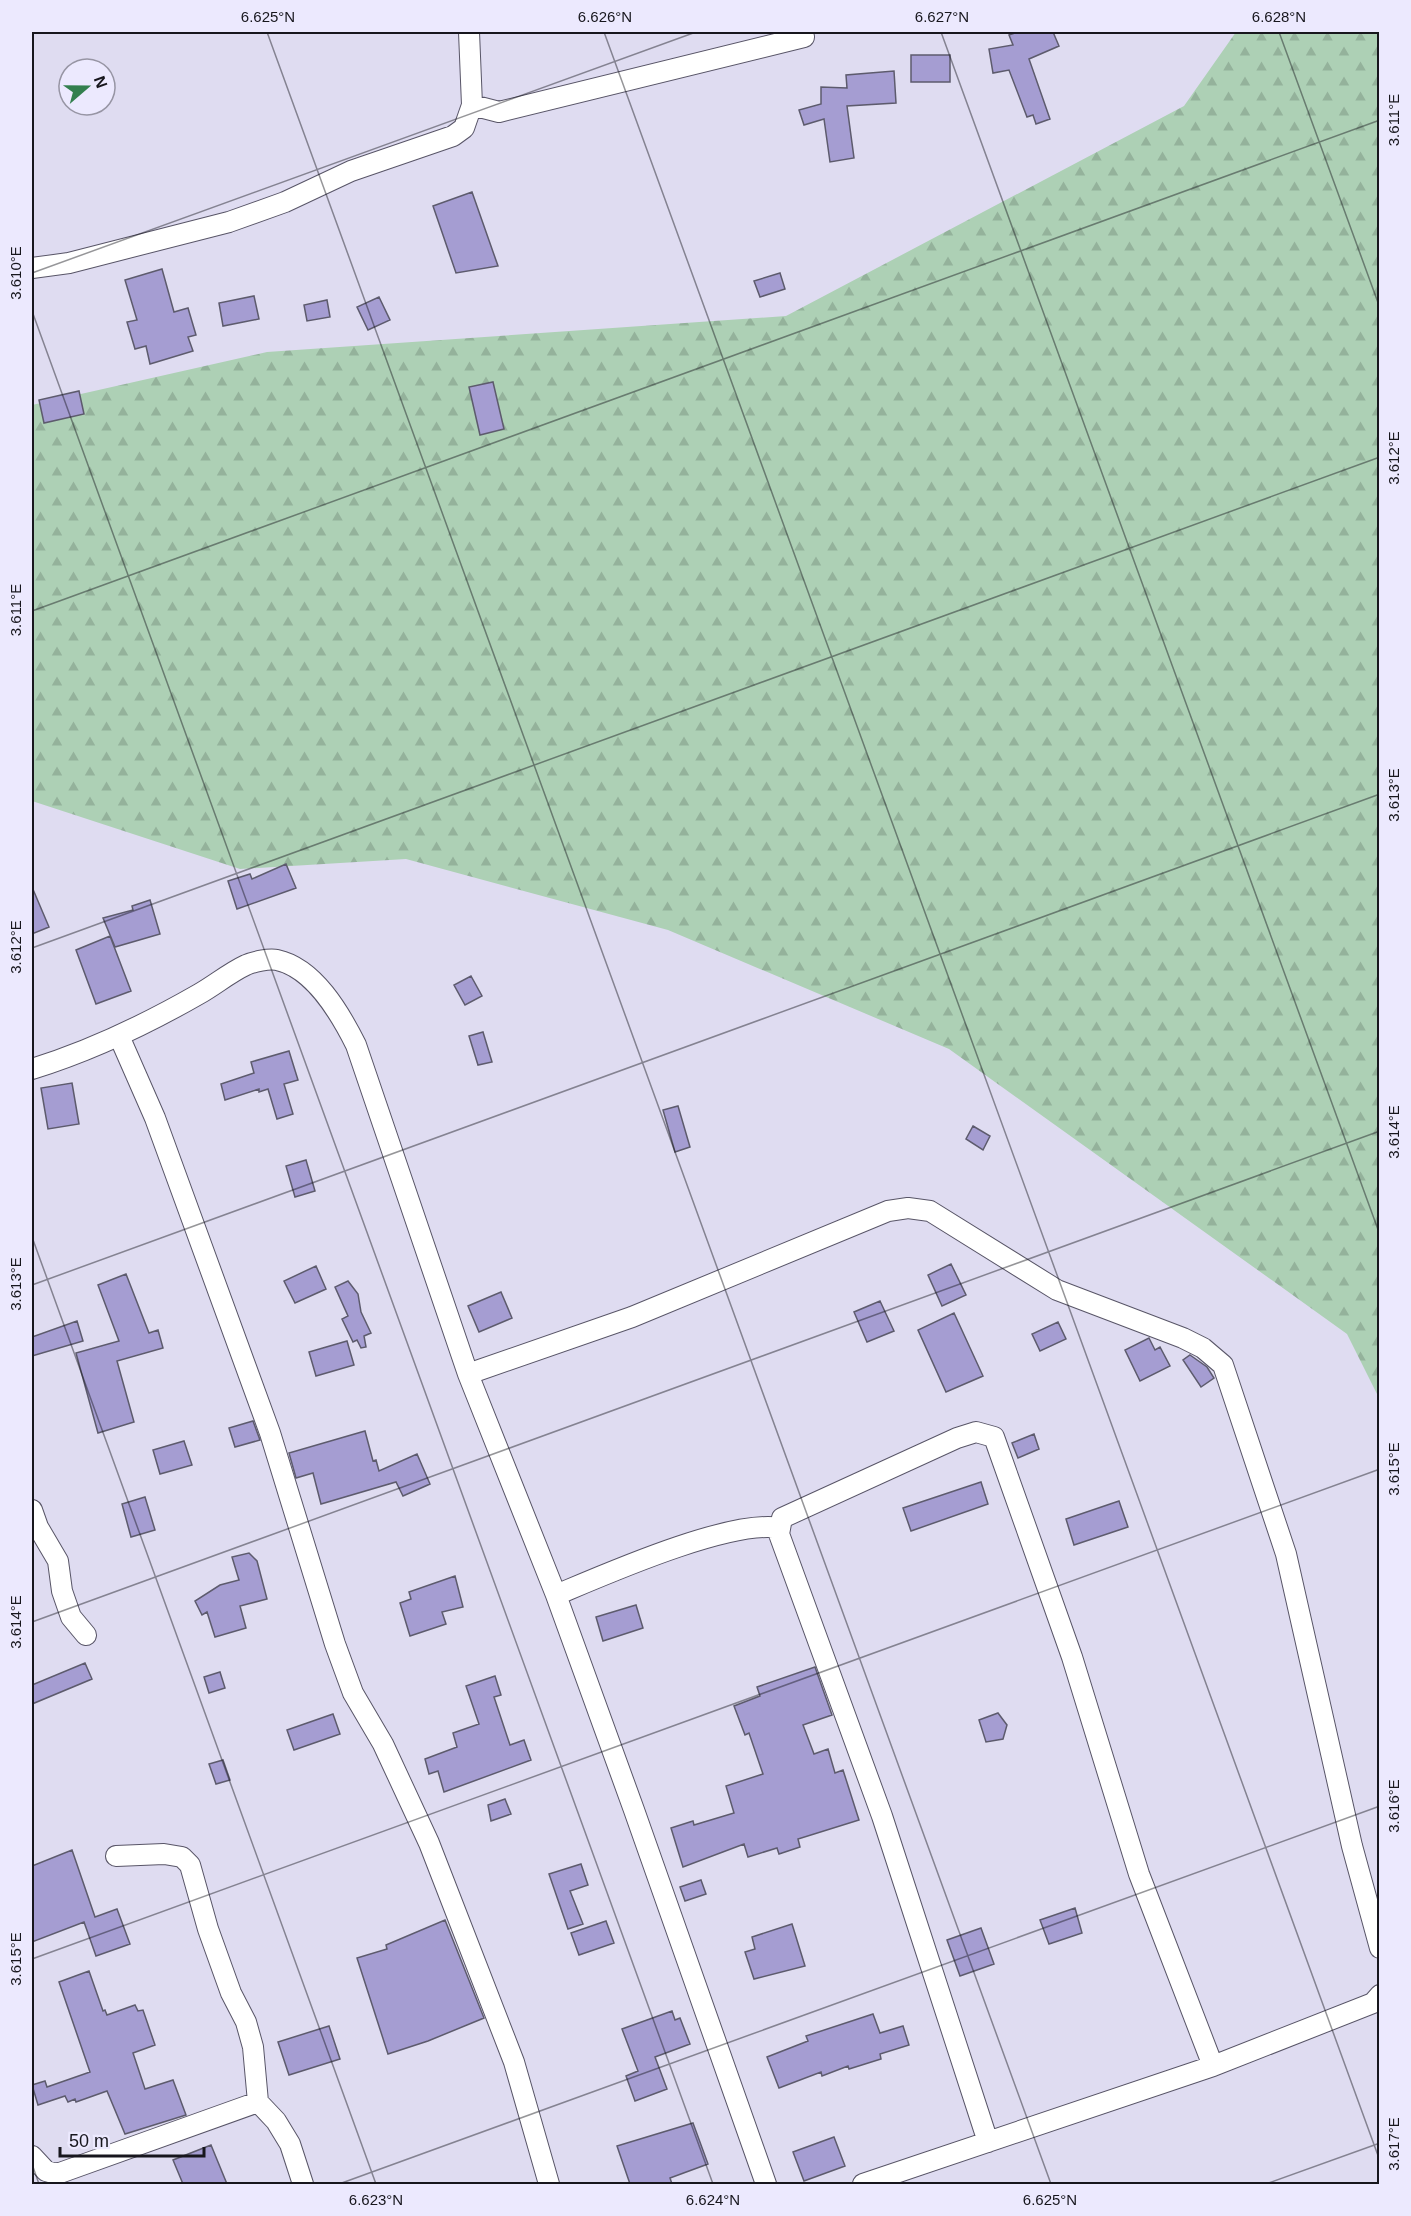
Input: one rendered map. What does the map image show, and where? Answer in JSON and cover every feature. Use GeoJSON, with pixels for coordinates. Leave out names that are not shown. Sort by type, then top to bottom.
{"type":"FeatureCollection","features":[{"type":"Feature","properties":{"kind":"street"},"geometry":{"type":"LineString","coordinates":[[32,268],[69,262],[229,222],[285,202],[351,171],[453,136],[464,128],[472,105],[470,32]]}},
{"type":"Feature","properties":{"kind":"street"},"geometry":{"type":"LineString","coordinates":[[472,105],[499,112],[804,37]]}},
{"type":"Feature","properties":{"kind":"street"},"geometry":{"type":"LineString","coordinates":[[32,1069],[81,1053],[119,1035],[199,994],[248,964],[275,959],[294,966],[306,975],[336,1010],[356,1045],[468,1374],[556,1595],[766,2184]]}},
{"type":"Feature","properties":{"kind":"street"},"geometry":{"type":"LineString","coordinates":[[119,1035],[155,1118],[270,1432],[335,1644],[353,1692],[382,1744],[429,1843],[514,2061],[549,2184]]}},
{"type":"Feature","properties":{"kind":"street"},"geometry":{"type":"LineString","coordinates":[[468,1374],[632,1317],[888,1211],[908,1208],[930,1211],[1057,1290],[1183,1338],[1203,1348],[1223,1365],[1286,1554],[1352,1846],[1380,1948]]}},
{"type":"Feature","properties":{"kind":"street"},"geometry":{"type":"LineString","coordinates":[[988,2142],[882,1816],[779,1534],[782,1518],[957,1438],[975,1432],[994,1437],[1072,1657],[1139,1874],[1213,2066]]}},
{"type":"Feature","properties":{"kind":"street"},"geometry":{"type":"LineString","coordinates":[[32,1509],[38,1527],[58,1561],[62,1591],[71,1617],[86,1635]]}},
{"type":"Feature","properties":{"kind":"street"},"geometry":{"type":"LineString","coordinates":[[556,1595],[687,1545],[750,1527],[765,1525],[780,1528]]}},
{"type":"Feature","properties":{"kind":"street"},"geometry":{"type":"LineString","coordinates":[[116,1856],[164,1854],[182,1857],[190,1865],[200,1907],[211,1939],[231,1993],[246,2022],[253,2047],[258,2102],[276,2121],[290,2144],[303,2184]]}},
{"type":"Feature","properties":{"kind":"street"},"geometry":{"type":"LineString","coordinates":[[863,2184],[1213,2066],[1372,2003],[1380,1995]]}},
{"type":"Feature","properties":{"kind":"street"},"geometry":{"type":"LineString","coordinates":[[32,2156],[46,2171],[57,2174],[258,2102]]}},
{"type":"Feature","properties":{"kind":"green space"},"geometry":{"type":"Polygon","coordinates":[[[1236,32],[1379,32],[1379,1398],[1347,1334],[949,1049],[668,930],[406,859],[240,869],[32,801],[32,405],[267,352],[786,316],[1184,106],[1236,32]]]}},
{"type":"Feature","properties":{"kind":"building"},"geometry":{"type":"Polygon","coordinates":[[[1018,32],[1053,32],[1059,46],[1029,59],[1050,119],[1036,124],[1033,115],[1027,117],[1009,70],[993,73],[989,49],[1013,45],[1009,35],[1018,32]]]}},
{"type":"Feature","properties":{"kind":"building"},"geometry":{"type":"Polygon","coordinates":[[[911,55],[950,55],[950,82],[911,82],[911,55]]]}},
{"type":"Feature","properties":{"kind":"building"},"geometry":{"type":"Polygon","coordinates":[[[894,71],[896,103],[847,106],[854,158],[830,162],[824,119],[804,125],[799,110],[821,104],[821,87],[847,88],[846,75],[894,71]]]}},
{"type":"Feature","properties":{"kind":"building"},"geometry":{"type":"Polygon","coordinates":[[[472,192],[498,266],[456,273],[433,206],[472,192]]]}},
{"type":"Feature","properties":{"kind":"building"},"geometry":{"type":"Polygon","coordinates":[[[162,269],[174,312],[188,308],[196,335],[188,337],[193,351],[150,364],[146,346],[135,349],[127,322],[137,320],[125,280],[162,269]]]}},
{"type":"Feature","properties":{"kind":"building"},"geometry":{"type":"Polygon","coordinates":[[[780,273],[785,289],[760,297],[754,281],[780,273]]]}},
{"type":"Feature","properties":{"kind":"building"},"geometry":{"type":"Polygon","coordinates":[[[254,296],[259,319],[223,326],[219,303],[254,296]]]}},
{"type":"Feature","properties":{"kind":"building"},"geometry":{"type":"Polygon","coordinates":[[[379,297],[390,320],[368,330],[357,307],[379,297]]]}},
{"type":"Feature","properties":{"kind":"building"},"geometry":{"type":"Polygon","coordinates":[[[327,300],[330,317],[307,321],[304,305],[327,300]]]}},
{"type":"Feature","properties":{"kind":"building"},"geometry":{"type":"Polygon","coordinates":[[[493,382],[504,429],[480,435],[469,387],[493,382]]]}},
{"type":"Feature","properties":{"kind":"building"},"geometry":{"type":"Polygon","coordinates":[[[79,391],[84,414],[44,423],[39,400],[79,391]]]}},
{"type":"Feature","properties":{"kind":"building"},"geometry":{"type":"Polygon","coordinates":[[[286,864],[296,888],[237,909],[228,881],[250,874],[252,879],[286,864]]]}},
{"type":"Feature","properties":{"kind":"building"},"geometry":{"type":"Polygon","coordinates":[[[32,887],[49,927],[32,934],[32,887]]]}},
{"type":"Feature","properties":{"kind":"building"},"geometry":{"type":"Polygon","coordinates":[[[150,900],[160,934],[115,947],[103,918],[133,910],[132,906],[150,900]]]}},
{"type":"Feature","properties":{"kind":"building"},"geometry":{"type":"Polygon","coordinates":[[[110,936],[131,991],[96,1004],[76,950],[110,936]]]}},
{"type":"Feature","properties":{"kind":"building"},"geometry":{"type":"Polygon","coordinates":[[[471,976],[482,996],[465,1005],[454,985],[471,976]]]}},
{"type":"Feature","properties":{"kind":"building"},"geometry":{"type":"Polygon","coordinates":[[[483,1032],[492,1062],[478,1065],[469,1036],[483,1032]]]}},
{"type":"Feature","properties":{"kind":"building"},"geometry":{"type":"Polygon","coordinates":[[[289,1051],[298,1080],[284,1084],[293,1114],[277,1119],[268,1089],[259,1092],[259,1089],[225,1100],[221,1084],[254,1073],[251,1062],[289,1051]]]}},
{"type":"Feature","properties":{"kind":"building"},"geometry":{"type":"Polygon","coordinates":[[[72,1083],[79,1124],[48,1129],[41,1088],[72,1083]]]}},
{"type":"Feature","properties":{"kind":"building"},"geometry":{"type":"Polygon","coordinates":[[[678,1106],[690,1147],[675,1152],[663,1110],[678,1106]]]}},
{"type":"Feature","properties":{"kind":"building"},"geometry":{"type":"Polygon","coordinates":[[[973,1126],[990,1136],[983,1150],[966,1139],[973,1126]]]}},
{"type":"Feature","properties":{"kind":"building"},"geometry":{"type":"Polygon","coordinates":[[[306,1160],[315,1191],[295,1197],[286,1166],[306,1160]]]}},
{"type":"Feature","properties":{"kind":"building"},"geometry":{"type":"Polygon","coordinates":[[[951,1264],[966,1295],[942,1306],[928,1275],[951,1264]]]}},
{"type":"Feature","properties":{"kind":"building"},"geometry":{"type":"Polygon","coordinates":[[[316,1266],[326,1289],[295,1303],[284,1281],[316,1266]]]}},
{"type":"Feature","properties":{"kind":"building"},"geometry":{"type":"Polygon","coordinates":[[[126,1274],[149,1333],[158,1330],[163,1348],[117,1361],[134,1422],[98,1433],[76,1353],[119,1341],[98,1285],[126,1274]]]}},
{"type":"Feature","properties":{"kind":"building"},"geometry":{"type":"Polygon","coordinates":[[[348,1281],[358,1294],[361,1312],[371,1333],[364,1336],[366,1347],[361,1348],[357,1340],[353,1342],[342,1319],[348,1316],[335,1287],[348,1281]]]}},
{"type":"Feature","properties":{"kind":"building"},"geometry":{"type":"Polygon","coordinates":[[[501,1292],[512,1318],[479,1332],[468,1306],[501,1292]]]}},
{"type":"Feature","properties":{"kind":"building"},"geometry":{"type":"Polygon","coordinates":[[[880,1301],[894,1331],[867,1342],[854,1312],[880,1301]]]}},
{"type":"Feature","properties":{"kind":"building"},"geometry":{"type":"Polygon","coordinates":[[[954,1313],[983,1376],[946,1392],[918,1330],[954,1313]]]}},
{"type":"Feature","properties":{"kind":"building"},"geometry":{"type":"Polygon","coordinates":[[[77,1321],[83,1341],[32,1356],[32,1337],[77,1321]]]}},
{"type":"Feature","properties":{"kind":"building"},"geometry":{"type":"Polygon","coordinates":[[[1058,1322],[1066,1339],[1040,1351],[1032,1334],[1058,1322]]]}},
{"type":"Feature","properties":{"kind":"building"},"geometry":{"type":"Polygon","coordinates":[[[1149,1338],[1155,1350],[1160,1347],[1170,1366],[1140,1381],[1125,1350],[1149,1338]]]}},
{"type":"Feature","properties":{"kind":"building"},"geometry":{"type":"Polygon","coordinates":[[[347,1341],[354,1365],[316,1376],[309,1352],[347,1341]]]}},
{"type":"Feature","properties":{"kind":"building"},"geometry":{"type":"Polygon","coordinates":[[[1190,1355],[1207,1367],[1214,1378],[1201,1387],[1183,1360],[1190,1355]]]}},
{"type":"Feature","properties":{"kind":"building"},"geometry":{"type":"Polygon","coordinates":[[[253,1421],[260,1440],[235,1447],[229,1428],[253,1421]]]}},
{"type":"Feature","properties":{"kind":"building"},"geometry":{"type":"Polygon","coordinates":[[[365,1431],[373,1461],[376,1460],[379,1471],[417,1454],[430,1484],[403,1496],[396,1482],[321,1504],[313,1473],[296,1478],[289,1453],[365,1431]]]}},
{"type":"Feature","properties":{"kind":"building"},"geometry":{"type":"Polygon","coordinates":[[[1034,1434],[1039,1449],[1018,1458],[1012,1443],[1034,1434]]]}},
{"type":"Feature","properties":{"kind":"building"},"geometry":{"type":"Polygon","coordinates":[[[184,1441],[192,1465],[160,1474],[153,1450],[184,1441]]]}},
{"type":"Feature","properties":{"kind":"building"},"geometry":{"type":"Polygon","coordinates":[[[981,1482],[988,1504],[911,1531],[903,1508],[981,1482]]]}},
{"type":"Feature","properties":{"kind":"building"},"geometry":{"type":"Polygon","coordinates":[[[145,1497],[155,1530],[131,1537],[122,1504],[145,1497]]]}},
{"type":"Feature","properties":{"kind":"building"},"geometry":{"type":"Polygon","coordinates":[[[1119,1501],[1128,1527],[1074,1545],[1066,1519],[1119,1501]]]}},
{"type":"Feature","properties":{"kind":"building"},"geometry":{"type":"Polygon","coordinates":[[[249,1553],[257,1561],[267,1599],[240,1606],[246,1628],[215,1637],[207,1612],[202,1615],[195,1601],[220,1585],[239,1580],[232,1557],[249,1553]]]}},
{"type":"Feature","properties":{"kind":"building"},"geometry":{"type":"Polygon","coordinates":[[[455,1576],[463,1607],[442,1612],[446,1624],[410,1636],[400,1603],[411,1599],[409,1592],[455,1576]]]}},
{"type":"Feature","properties":{"kind":"building"},"geometry":{"type":"Polygon","coordinates":[[[636,1605],[643,1628],[603,1641],[596,1617],[636,1605]]]}},
{"type":"Feature","properties":{"kind":"building"},"geometry":{"type":"Polygon","coordinates":[[[85,1663],[92,1679],[32,1704],[32,1685],[85,1663]]]}},
{"type":"Feature","properties":{"kind":"building"},"geometry":{"type":"Polygon","coordinates":[[[815,1667],[832,1715],[803,1725],[814,1754],[828,1749],[835,1773],[843,1770],[859,1820],[798,1839],[800,1847],[779,1854],[777,1848],[748,1857],[744,1844],[683,1867],[671,1828],[693,1821],[694,1825],[734,1813],[726,1786],[763,1774],[749,1733],[745,1735],[734,1706],[760,1696],[757,1687],[815,1667]]]}},
{"type":"Feature","properties":{"kind":"building"},"geometry":{"type":"Polygon","coordinates":[[[220,1672],[225,1688],[209,1693],[204,1677],[220,1672]]]}},
{"type":"Feature","properties":{"kind":"building"},"geometry":{"type":"Polygon","coordinates":[[[495,1676],[501,1695],[494,1697],[510,1745],[524,1740],[531,1760],[444,1792],[438,1771],[429,1774],[425,1759],[457,1747],[453,1733],[479,1724],[466,1686],[495,1676]]]}},
{"type":"Feature","properties":{"kind":"building"},"geometry":{"type":"Polygon","coordinates":[[[998,1713],[1007,1725],[1003,1739],[986,1742],[979,1720],[998,1713]]]}},
{"type":"Feature","properties":{"kind":"building"},"geometry":{"type":"Polygon","coordinates":[[[333,1714],[340,1734],[294,1750],[287,1730],[333,1714]]]}},
{"type":"Feature","properties":{"kind":"building"},"geometry":{"type":"Polygon","coordinates":[[[223,1760],[230,1780],[216,1784],[209,1764],[223,1760]]]}},
{"type":"Feature","properties":{"kind":"building"},"geometry":{"type":"Polygon","coordinates":[[[505,1799],[511,1814],[491,1821],[488,1805],[505,1799]]]}},
{"type":"Feature","properties":{"kind":"building"},"geometry":{"type":"Polygon","coordinates":[[[72,1850],[95,1917],[117,1909],[130,1944],[96,1956],[84,1922],[32,1942],[32,1866],[72,1850]]]}},
{"type":"Feature","properties":{"kind":"building"},"geometry":{"type":"Polygon","coordinates":[[[581,1864],[588,1885],[570,1891],[583,1924],[568,1929],[549,1874],[581,1864]]]}},
{"type":"Feature","properties":{"kind":"building"},"geometry":{"type":"Polygon","coordinates":[[[701,1880],[706,1894],[685,1901],[680,1887],[701,1880]]]}},
{"type":"Feature","properties":{"kind":"building"},"geometry":{"type":"Polygon","coordinates":[[[1075,1908],[1082,1933],[1049,1944],[1040,1920],[1075,1908]]]}},
{"type":"Feature","properties":{"kind":"building"},"geometry":{"type":"Polygon","coordinates":[[[445,1920],[484,2018],[428,2041],[388,2054],[357,1958],[387,1949],[386,1945],[445,1920]]]}},
{"type":"Feature","properties":{"kind":"building"},"geometry":{"type":"Polygon","coordinates":[[[606,1921],[614,1943],[579,1955],[571,1933],[606,1921]]]}},
{"type":"Feature","properties":{"kind":"building"},"geometry":{"type":"Polygon","coordinates":[[[792,1924],[805,1966],[754,1979],[745,1952],[755,1949],[752,1937],[792,1924]]]}},
{"type":"Feature","properties":{"kind":"building"},"geometry":{"type":"Polygon","coordinates":[[[981,1928],[994,1964],[960,1976],[947,1940],[981,1928]]]}},
{"type":"Feature","properties":{"kind":"building"},"geometry":{"type":"Polygon","coordinates":[[[89,1971],[103,2011],[105,2010],[107,2015],[135,2005],[138,2011],[143,2010],[155,2045],[133,2053],[145,2089],[173,2080],[186,2115],[125,2134],[107,2091],[76,2102],[75,2099],[68,2102],[65,2096],[38,2105],[32,2085],[45,2081],[47,2087],[90,2072],[59,1982],[89,1971]]]}},
{"type":"Feature","properties":{"kind":"building"},"geometry":{"type":"Polygon","coordinates":[[[672,2011],[675,2020],[680,2018],[690,2044],[655,2057],[667,2089],[635,2101],[626,2076],[638,2071],[622,2029],[672,2011]]]}},
{"type":"Feature","properties":{"kind":"building"},"geometry":{"type":"Polygon","coordinates":[[[873,2014],[880,2033],[903,2026],[909,2045],[880,2054],[881,2059],[849,2069],[848,2066],[822,2076],[821,2072],[779,2088],[767,2057],[808,2041],[806,2036],[873,2014]]]}},
{"type":"Feature","properties":{"kind":"building"},"geometry":{"type":"Polygon","coordinates":[[[329,2026],[340,2059],[289,2075],[278,2042],[329,2026]]]}},
{"type":"Feature","properties":{"kind":"building"},"geometry":{"type":"Polygon","coordinates":[[[693,2123],[708,2164],[670,2178],[672,2184],[630,2184],[617,2146],[693,2123]]]}},
{"type":"Feature","properties":{"kind":"building"},"geometry":{"type":"Polygon","coordinates":[[[834,2137],[845,2166],[804,2181],[793,2152],[834,2137]]]}},
{"type":"Feature","properties":{"kind":"building"},"geometry":{"type":"Polygon","coordinates":[[[211,2145],[227,2184],[183,2184],[173,2160],[211,2145]]]}}]}
